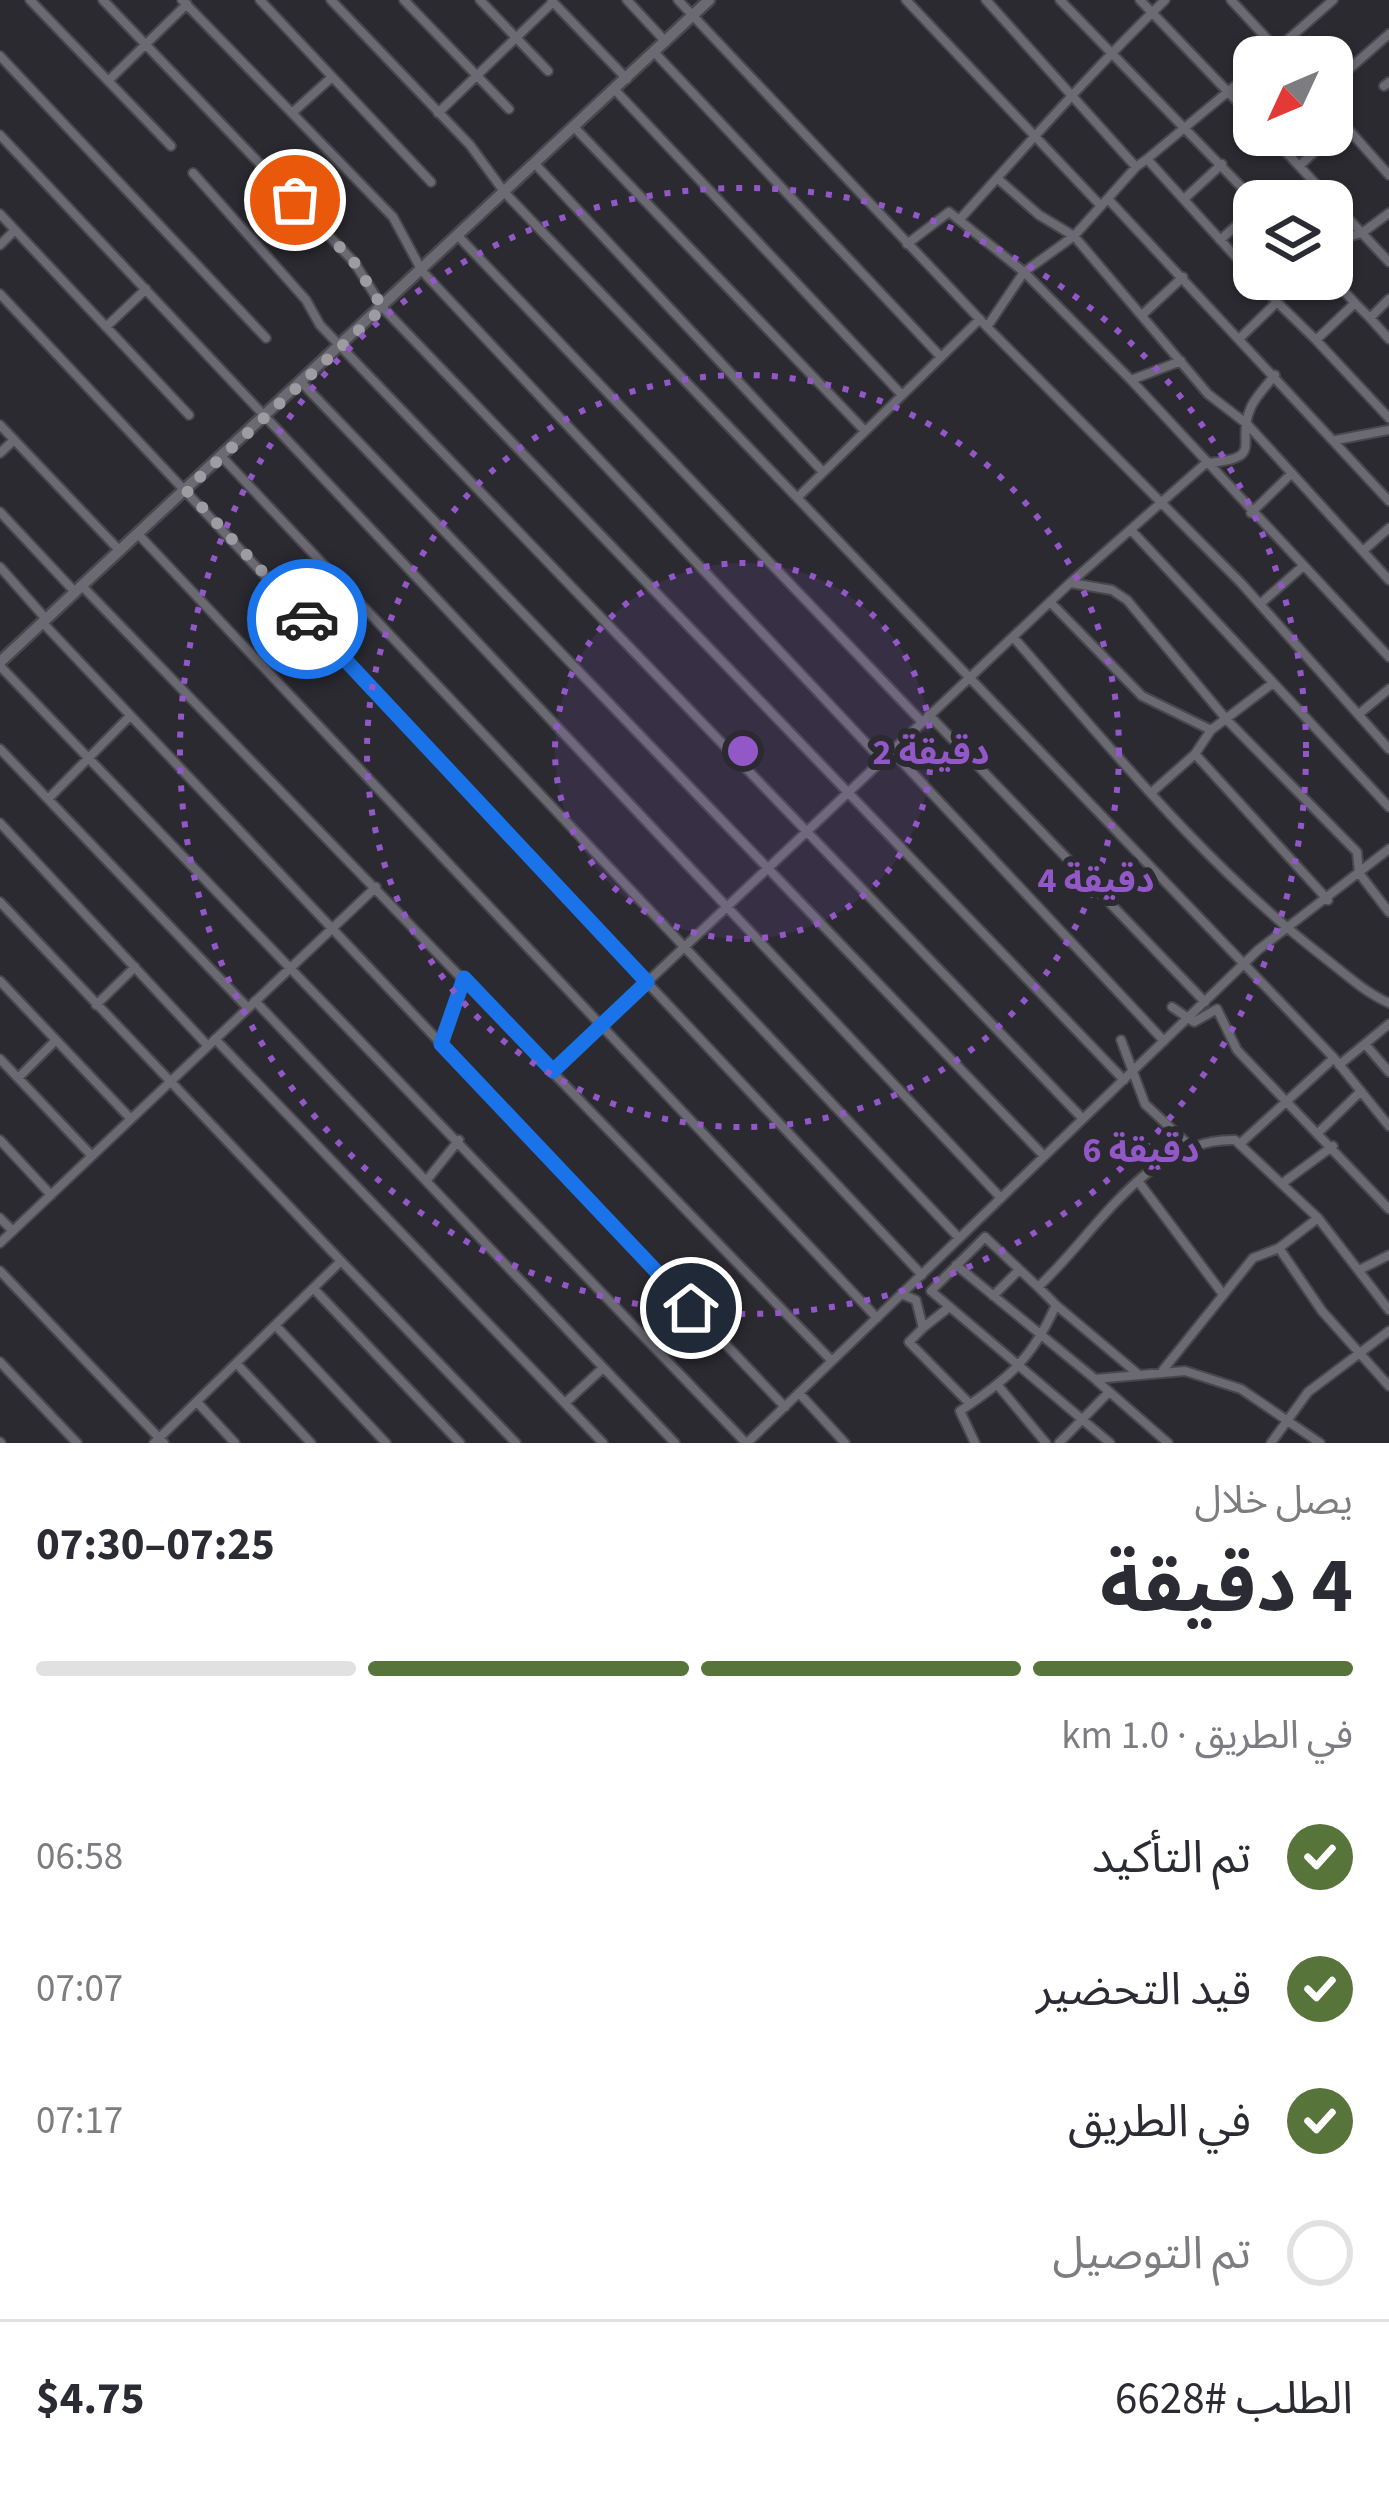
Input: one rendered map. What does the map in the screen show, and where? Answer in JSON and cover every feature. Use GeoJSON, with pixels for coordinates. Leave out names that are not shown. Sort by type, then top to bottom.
{"type":"FeatureCollection","features":[{"type":"Feature","properties":{"kind":"street"},"geometry":{"type":"LineString","coordinates":[[30,0],[171,146]]}},
{"type":"Feature","properties":{"kind":"street"},"geometry":{"type":"LineString","coordinates":[[103,0],[354,262],[383,308],[1124,1079]]}},
{"type":"Feature","properties":{"kind":"street"},"geometry":{"type":"LineString","coordinates":[[260,0],[430,182]]}},
{"type":"Feature","properties":{"kind":"street"},"geometry":{"type":"LineString","coordinates":[[331,0],[439,112],[506,193],[1337,1062],[1389,1126]]}},
{"type":"Feature","properties":{"kind":"street"},"geometry":{"type":"LineString","coordinates":[[404,0],[508,109]]}},
{"type":"Feature","properties":{"kind":"street"},"geometry":{"type":"LineString","coordinates":[[480,0],[548,71]]}},
{"type":"Feature","properties":{"kind":"street"},"geometry":{"type":"LineString","coordinates":[[627,0],[666,42]]}},
{"type":"Feature","properties":{"kind":"street"},"geometry":{"type":"LineString","coordinates":[[678,0],[907,244],[1260,604],[1389,749]]}},
{"type":"Feature","properties":{"kind":"street"},"geometry":{"type":"LineString","coordinates":[[709,0],[0,664],[747,1443],[1241,966],[1389,850]]}},
{"type":"Feature","properties":{"kind":"street"},"geometry":{"type":"LineString","coordinates":[[906,0],[1034,136],[1183,277],[1389,501]]}},
{"type":"Feature","properties":{"kind":"street"},"geometry":{"type":"LineString","coordinates":[[986,0],[1136,166]]}},
{"type":"Feature","properties":{"kind":"street"},"geometry":{"type":"LineString","coordinates":[[1060,0],[1235,180]]}},
{"type":"Feature","properties":{"kind":"street"},"geometry":{"type":"LineString","coordinates":[[1140,0],[1233,98]]}},
{"type":"Feature","properties":{"kind":"street"},"geometry":{"type":"LineString","coordinates":[[960,219],[1111,52],[1165,0]]}},
{"type":"Feature","properties":{"kind":"street"},"geometry":{"type":"LineString","coordinates":[[1231,0],[1264,36]]}},
{"type":"Feature","properties":{"kind":"street"},"geometry":{"type":"LineString","coordinates":[[1291,36],[1333,0]]}},
{"type":"Feature","properties":{"kind":"street"},"geometry":{"type":"LineString","coordinates":[[439,112],[552,1],[627,79]]}},
{"type":"Feature","properties":{"kind":"street"},"geometry":{"type":"LineString","coordinates":[[108,81],[184,2],[393,217],[422,272],[882,760]]}},
{"type":"Feature","properties":{"kind":"street"},"geometry":{"type":"LineString","coordinates":[[1353,66],[1389,34]]}},
{"type":"Feature","properties":{"kind":"street"},"geometry":{"type":"LineString","coordinates":[[655,53],[941,357]]}},
{"type":"Feature","properties":{"kind":"street"},"geometry":{"type":"LineString","coordinates":[[0,56],[266,338]]}},
{"type":"Feature","properties":{"kind":"street"},"geometry":{"type":"LineString","coordinates":[[292,113],[332,77]]}},
{"type":"Feature","properties":{"kind":"street"},"geometry":{"type":"LineString","coordinates":[[615,90],[902,395]]}},
{"type":"Feature","properties":{"kind":"street"},"geometry":{"type":"LineString","coordinates":[[799,496],[941,357],[984,323],[1024,272],[1074,236],[1136,166],[1233,90]]}},
{"type":"Feature","properties":{"kind":"street"},"geometry":{"type":"LineString","coordinates":[[574,128],[865,431]]}},
{"type":"Feature","properties":{"kind":"street"},"geometry":{"type":"LineString","coordinates":[[0,135],[262,419],[1001,1198]]}},
{"type":"Feature","properties":{"kind":"street"},"geometry":{"type":"LineString","coordinates":[[1353,135],[1389,175]]}},
{"type":"Feature","properties":{"kind":"street"},"geometry":{"type":"LineString","coordinates":[[1290,156],[1389,262]]}},
{"type":"Feature","properties":{"kind":"street"},"geometry":{"type":"LineString","coordinates":[[1299,166],[1310,156]]}},
{"type":"Feature","properties":{"kind":"street"},"geometry":{"type":"LineString","coordinates":[[1147,160],[1233,254]]}},
{"type":"Feature","properties":{"kind":"street"},"geometry":{"type":"LineString","coordinates":[[1184,199],[1222,164]]}},
{"type":"Feature","properties":{"kind":"street"},"geometry":{"type":"LineString","coordinates":[[536,165],[824,472]]}},
{"type":"Feature","properties":{"kind":"street"},"geometry":{"type":"LineString","coordinates":[[193,172],[342,346],[1083,1119]]}},
{"type":"Feature","properties":{"kind":"street"},"geometry":{"type":"LineString","coordinates":[[997,178],[1029,208],[1074,236],[1215,401],[1247,424],[1389,580]]}},
{"type":"Feature","properties":{"kind":"street"},"geometry":{"type":"LineString","coordinates":[[907,244],[944,212],[960,219],[1024,272],[1389,657]]}},
{"type":"Feature","properties":{"kind":"street"},"geometry":{"type":"LineString","coordinates":[[1353,235],[1389,213]]}},
{"type":"Feature","properties":{"kind":"street"},"geometry":{"type":"LineString","coordinates":[[0,214],[189,415]]}},
{"type":"Feature","properties":{"kind":"street"},"geometry":{"type":"LineString","coordinates":[[1220,240],[1233,227]]}},
{"type":"Feature","properties":{"kind":"street"},"geometry":{"type":"LineString","coordinates":[[0,245],[15,230]]}},
{"type":"Feature","properties":{"kind":"street"},"geometry":{"type":"LineString","coordinates":[[459,237],[1204,1002]]}},
{"type":"Feature","properties":{"kind":"street"},"geometry":{"type":"LineString","coordinates":[[1143,314],[1183,277]]}},
{"type":"Feature","properties":{"kind":"street"},"geometry":{"type":"LineString","coordinates":[[106,327],[146,289]]}},
{"type":"Feature","properties":{"kind":"street"},"geometry":{"type":"LineString","coordinates":[[0,295],[922,1275]]}},
{"type":"Feature","properties":{"kind":"street"},"geometry":{"type":"LineString","coordinates":[[1370,318],[1389,299]]}},
{"type":"Feature","properties":{"kind":"street"},"geometry":{"type":"LineString","coordinates":[[1352,300],[1389,339]]}},
{"type":"Feature","properties":{"kind":"street"},"geometry":{"type":"LineString","coordinates":[[1240,338],[1276,302],[1389,418]]}},
{"type":"Feature","properties":{"kind":"street"},"geometry":{"type":"LineString","coordinates":[[1316,340],[1355,303]]}},
{"type":"Feature","properties":{"kind":"street"},"geometry":{"type":"LineString","coordinates":[[1131,380],[1181,361]]}},
{"type":"Feature","properties":{"kind":"street"},"geometry":{"type":"LineString","coordinates":[[553,1071],[1070,583],[1206,463],[1236,461],[1249,444],[1251,406],[1274,375]]}},
{"type":"Feature","properties":{"kind":"street"},"geometry":{"type":"LineString","coordinates":[[302,383],[1044,1156]]}},
{"type":"Feature","properties":{"kind":"street"},"geometry":{"type":"LineString","coordinates":[[0,425],[120,551]]}},
{"type":"Feature","properties":{"kind":"street"},"geometry":{"type":"LineString","coordinates":[[1334,440],[1389,430]]}},
{"type":"Feature","properties":{"kind":"street"},"geometry":{"type":"LineString","coordinates":[[0,453],[14,440]]}},
{"type":"Feature","properties":{"kind":"street"},"geometry":{"type":"LineString","coordinates":[[222,457],[959,1238]]}},
{"type":"Feature","properties":{"kind":"street"},"geometry":{"type":"LineString","coordinates":[[1251,513],[1292,472]]}},
{"type":"Feature","properties":{"kind":"street"},"geometry":{"type":"LineString","coordinates":[[0,512],[376,887],[832,1361]]}},
{"type":"Feature","properties":{"kind":"street"},"geometry":{"type":"LineString","coordinates":[[0,539],[12,527]]}},
{"type":"Feature","properties":{"kind":"street"},"geometry":{"type":"LineString","coordinates":[[1364,550],[1389,528]]}},
{"type":"Feature","properties":{"kind":"street"},"geometry":{"type":"LineString","coordinates":[[1131,530],[1389,807]]}},
{"type":"Feature","properties":{"kind":"street"},"geometry":{"type":"LineString","coordinates":[[138,534],[877,1318]]}},
{"type":"Feature","properties":{"kind":"street"},"geometry":{"type":"LineString","coordinates":[[0,567],[130,716],[785,1407]]}},
{"type":"Feature","properties":{"kind":"street"},"geometry":{"type":"LineString","coordinates":[[1260,604],[1302,567]]}},
{"type":"Feature","properties":{"kind":"street"},"geometry":{"type":"LineString","coordinates":[[1070,583],[1112,590],[1127,599],[1228,720],[1357,853],[1359,873],[1389,912]]}},
{"type":"Feature","properties":{"kind":"street"},"geometry":{"type":"LineString","coordinates":[[1052,604],[1142,696],[1211,730]]}},
{"type":"Feature","properties":{"kind":"street"},"geometry":{"type":"LineString","coordinates":[[1013,637],[1151,793],[1290,931],[1389,1003]]}},
{"type":"Feature","properties":{"kind":"street"},"geometry":{"type":"LineString","coordinates":[[1151,793],[1195,754],[1211,730],[1273,683]]}},
{"type":"Feature","properties":{"kind":"street"},"geometry":{"type":"LineString","coordinates":[[1360,713],[1389,689]]}},
{"type":"Feature","properties":{"kind":"street"},"geometry":{"type":"LineString","coordinates":[[48,799],[130,716]]}},
{"type":"Feature","properties":{"kind":"street"},"geometry":{"type":"LineString","coordinates":[[0,749],[426,1181],[674,1443]]}},
{"type":"Feature","properties":{"kind":"street"},"geometry":{"type":"LineString","coordinates":[[892,751],[1164,1041]]}},
{"type":"Feature","properties":{"kind":"street"},"geometry":{"type":"LineString","coordinates":[[1195,754],[1328,899]]}},
{"type":"Feature","properties":{"kind":"street"},"geometry":{"type":"LineString","coordinates":[[0,823],[135,967],[604,1443]]}},
{"type":"Feature","properties":{"kind":"street"},"geometry":{"type":"LineString","coordinates":[[0,1244],[376,887]]}},
{"type":"Feature","properties":{"kind":"street"},"geometry":{"type":"LineString","coordinates":[[0,902],[516,1443]]}},
{"type":"Feature","properties":{"kind":"street"},"geometry":{"type":"LineString","coordinates":[[96,1005],[135,967]]}},
{"type":"Feature","properties":{"kind":"street"},"geometry":{"type":"LineString","coordinates":[[441,1044],[464,978]]}},
{"type":"Feature","properties":{"kind":"street"},"geometry":{"type":"LineString","coordinates":[[0,981],[131,1119]]}},
{"type":"Feature","properties":{"kind":"street"},"geometry":{"type":"LineString","coordinates":[[1172,1007],[1194,1022],[1216,1009],[1237,1050],[1290,1100],[1389,1209]]}},
{"type":"Feature","properties":{"kind":"street"},"geometry":{"type":"LineString","coordinates":[[1242,1142],[1389,1024]]}},
{"type":"Feature","properties":{"kind":"street"},"geometry":{"type":"LineString","coordinates":[[18,1078],[56,1040]]}},
{"type":"Feature","properties":{"kind":"street"},"geometry":{"type":"LineString","coordinates":[[1121,1040],[1145,1105],[1193,1149]]}},
{"type":"Feature","properties":{"kind":"street"},"geometry":{"type":"LineString","coordinates":[[1365,1044],[1389,1072]]}},
{"type":"Feature","properties":{"kind":"street"},"geometry":{"type":"LineString","coordinates":[[0,1059],[92,1156]]}},
{"type":"Feature","properties":{"kind":"street"},"geometry":{"type":"LineString","coordinates":[[1320,1132],[1361,1091]]}},
{"type":"Feature","properties":{"kind":"street"},"geometry":{"type":"LineString","coordinates":[[1038,1287],[1138,1181],[1193,1149],[1225,1139],[1242,1142],[1284,1182],[1389,1310]]}},
{"type":"Feature","properties":{"kind":"street"},"geometry":{"type":"LineString","coordinates":[[0,1140],[51,1195]]}},
{"type":"Feature","properties":{"kind":"street"},"geometry":{"type":"LineString","coordinates":[[426,1181],[459,1140]]}},
{"type":"Feature","properties":{"kind":"street"},"geometry":{"type":"LineString","coordinates":[[1284,1182],[1333,1146]]}},
{"type":"Feature","properties":{"kind":"street"},"geometry":{"type":"LineString","coordinates":[[1138,1181],[1222,1293]]}},
{"type":"Feature","properties":{"kind":"street"},"geometry":{"type":"LineString","coordinates":[[0,1218],[13,1232]]}},
{"type":"Feature","properties":{"kind":"street"},"geometry":{"type":"LineString","coordinates":[[1162,1371],[1253,1258],[1279,1248],[1318,1218]]}},
{"type":"Feature","properties":{"kind":"street"},"geometry":{"type":"LineString","coordinates":[[1111,1443],[931,1291],[985,1238],[1139,1375]]}},
{"type":"Feature","properties":{"kind":"street"},"geometry":{"type":"LineString","coordinates":[[1279,1248],[1389,1386]]}},
{"type":"Feature","properties":{"kind":"street"},"geometry":{"type":"LineString","coordinates":[[1359,1270],[1389,1255]]}},
{"type":"Feature","properties":{"kind":"street"},"geometry":{"type":"LineString","coordinates":[[0,1271],[159,1441],[341,1261]]}},
{"type":"Feature","properties":{"kind":"street"},"geometry":{"type":"LineString","coordinates":[[956,1264],[1168,1443]]}},
{"type":"Feature","properties":{"kind":"street"},"geometry":{"type":"LineString","coordinates":[[993,1296],[1019,1270]]}},
{"type":"Feature","properties":{"kind":"street"},"geometry":{"type":"LineString","coordinates":[[315,1289],[460,1443]]}},
{"type":"Feature","properties":{"kind":"street"},"geometry":{"type":"LineString","coordinates":[[901,1294],[916,1300],[922,1328]]}},
{"type":"Feature","properties":{"kind":"street"},"geometry":{"type":"LineString","coordinates":[[975,1443],[960,1412],[1000,1388],[1042,1335],[1056,1305]]}},
{"type":"Feature","properties":{"kind":"street"},"geometry":{"type":"LineString","coordinates":[[948,1308],[909,1342],[970,1405]]}},
{"type":"Feature","properties":{"kind":"street"},"geometry":{"type":"LineString","coordinates":[[276,1326],[386,1443]]}},
{"type":"Feature","properties":{"kind":"street"},"geometry":{"type":"LineString","coordinates":[[1271,1443],[1309,1392],[1389,1331]]}},
{"type":"Feature","properties":{"kind":"street"},"geometry":{"type":"LineString","coordinates":[[0,1362],[77,1443]]}},
{"type":"Feature","properties":{"kind":"street"},"geometry":{"type":"LineString","coordinates":[[237,1364],[310,1443]]}},
{"type":"Feature","properties":{"kind":"street"},"geometry":{"type":"LineString","coordinates":[[565,1403],[603,1368]]}},
{"type":"Feature","properties":{"kind":"street"},"geometry":{"type":"LineString","coordinates":[[1094,1379],[1185,1371],[1241,1389],[1320,1443]]}},
{"type":"Feature","properties":{"kind":"street"},"geometry":{"type":"LineString","coordinates":[[1000,1388],[1041,1441]]}},
{"type":"Feature","properties":{"kind":"street"},"geometry":{"type":"LineString","coordinates":[[1059,1443],[1109,1392]]}},
{"type":"Feature","properties":{"kind":"street"},"geometry":{"type":"LineString","coordinates":[[799,1393],[845,1443]]}},
{"type":"Feature","properties":{"kind":"street"},"geometry":{"type":"LineString","coordinates":[[197,1402],[235,1443]]}},
{"type":"Feature","properties":{"kind":"way so far"},"geometry":{"type":"LineString","coordinates":[[295,200],[354,262],[383,308],[186,490],[307,619]]}},
{"type":"Feature","properties":{"kind":"route"},"geometry":{"type":"LineString","coordinates":[[307,619],[647,982],[553,1071],[464,978],[441,1044],[691,1308]]}}]}
